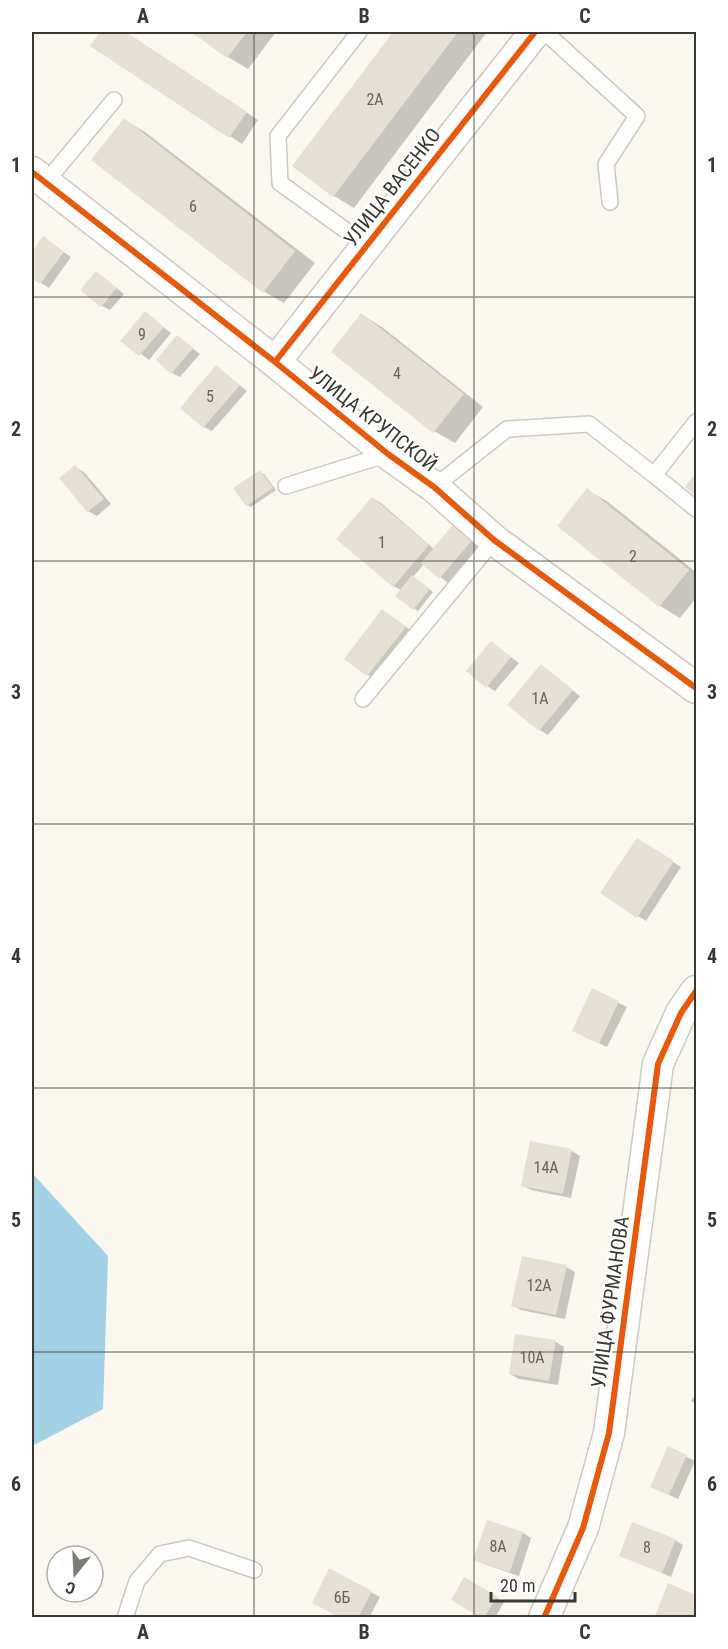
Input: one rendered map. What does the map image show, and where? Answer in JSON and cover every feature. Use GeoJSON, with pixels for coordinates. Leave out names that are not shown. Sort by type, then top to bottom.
{"type":"FeatureCollection","features":[{"type":"Feature","properties":{"kind":"street","name":"УЛИЦА ВАСЕНКО"},"geometry":{"type":"LineString","coordinates":[[275,362],[535,32]]}},
{"type":"Feature","properties":{"kind":"street","name":"УЛИЦА КРУПСКОЙ"},"geometry":{"type":"LineString","coordinates":[[38,178],[275,362],[388,454],[435,487],[494,540],[696,688]]}},
{"type":"Feature","properties":{"kind":"street","name":"УЛИЦА ФУРМАНОВА"},"geometry":{"type":"LineString","coordinates":[[544,1617],[583,1528],[609,1433],[658,1064],[681,1013],[696,991]]}},
{"type":"Feature","properties":{"kind":"lane"},"geometry":{"type":"LineString","coordinates":[[359,32],[278,136],[280,183],[366,245]]}},
{"type":"Feature","properties":{"kind":"lane"},"geometry":{"type":"LineString","coordinates":[[545,32],[637,116],[606,164],[610,202]]}},
{"type":"Feature","properties":{"kind":"lane"},"geometry":{"type":"LineString","coordinates":[[38,178],[114,100]]}},
{"type":"Feature","properties":{"kind":"lane"},"geometry":{"type":"LineString","coordinates":[[654,475],[696,422]]}},
{"type":"Feature","properties":{"kind":"lane"},"geometry":{"type":"LineString","coordinates":[[435,487],[507,429],[589,424],[696,509]]}},
{"type":"Feature","properties":{"kind":"lane"},"geometry":{"type":"LineString","coordinates":[[286,486],[388,454]]}},
{"type":"Feature","properties":{"kind":"lane"},"geometry":{"type":"LineString","coordinates":[[363,699],[494,540]]}},
{"type":"Feature","properties":{"kind":"lane"},"geometry":{"type":"LineString","coordinates":[[125,1617],[137,1581],[160,1554],[189,1548],[254,1569]]}},
{"type":"Feature","properties":{"kind":"water"},"geometry":{"type":"Polygon","coordinates":[[[32,1173],[108,1256],[103,1409],[32,1446],[32,1173]]]}},
{"type":"Feature","properties":{"kind":"building"},"geometry":{"type":"Polygon","coordinates":[[[100,32],[126,32],[247,112],[229,138],[90,46],[100,32]]]}},
{"type":"Feature","properties":{"kind":"building"},"geometry":{"type":"Polygon","coordinates":[[[191,32],[247,32],[227,58],[191,32]]]}},
{"type":"Feature","properties":{"kind":"building"},"geometry":{"type":"Polygon","coordinates":[[[393,32],[458,32],[333,197],[292,166],[393,32]]]}},
{"type":"Feature","properties":{"kind":"building"},"geometry":{"type":"Polygon","coordinates":[[[124,118],[295,251],[263,293],[91,160],[124,118]]]}},
{"type":"Feature","properties":{"kind":"building"},"geometry":{"type":"Polygon","coordinates":[[[43,236],[64,252],[40,284],[32,279],[32,252],[43,236]]]}},
{"type":"Feature","properties":{"kind":"building"},"geometry":{"type":"Polygon","coordinates":[[[96,271],[117,288],[101,307],[80,290],[96,271]]]}},
{"type":"Feature","properties":{"kind":"building"},"geometry":{"type":"Polygon","coordinates":[[[145,311],[164,327],[139,356],[120,341],[145,311]]]}},
{"type":"Feature","properties":{"kind":"building"},"geometry":{"type":"Polygon","coordinates":[[[361,313],[464,394],[433,433],[331,352],[361,313]]]}},
{"type":"Feature","properties":{"kind":"building"},"geometry":{"type":"Polygon","coordinates":[[[177,335],[193,348],[171,374],[156,360],[177,335]]]}},
{"type":"Feature","properties":{"kind":"building"},"geometry":{"type":"Polygon","coordinates":[[[216,365],[240,385],[203,428],[180,408],[216,365]]]}},
{"type":"Feature","properties":{"kind":"building"},"geometry":{"type":"Polygon","coordinates":[[[75,465],[104,499],[87,512],[59,478],[75,465]]]}},
{"type":"Feature","properties":{"kind":"building"},"geometry":{"type":"Polygon","coordinates":[[[260,470],[273,488],[246,506],[233,488],[260,470]]]}},
{"type":"Feature","properties":{"kind":"building"},"geometry":{"type":"Polygon","coordinates":[[[696,472],[696,496],[685,487],[696,472]]]}},
{"type":"Feature","properties":{"kind":"building"},"geometry":{"type":"Polygon","coordinates":[[[587,488],[689,570],[659,607],[557,526],[587,488]]]}},
{"type":"Feature","properties":{"kind":"building"},"geometry":{"type":"Polygon","coordinates":[[[372,497],[429,545],[393,587],[336,539],[372,497]]]}},
{"type":"Feature","properties":{"kind":"building"},"geometry":{"type":"Polygon","coordinates":[[[455,522],[474,538],[439,579],[421,563],[455,522]]]}},
{"type":"Feature","properties":{"kind":"building"},"geometry":{"type":"Polygon","coordinates":[[[412,575],[430,589],[413,610],[395,596],[412,575]]]}},
{"type":"Feature","properties":{"kind":"building"},"geometry":{"type":"Polygon","coordinates":[[[382,609],[406,627],[367,676],[344,659],[382,609]]]}},
{"type":"Feature","properties":{"kind":"building"},"geometry":{"type":"Polygon","coordinates":[[[491,641],[511,657],[486,688],[466,671],[491,641]]]}},
{"type":"Feature","properties":{"kind":"building"},"geometry":{"type":"Polygon","coordinates":[[[541,664],[573,690],[539,731],[507,705],[541,664]]]}},
{"type":"Feature","properties":{"kind":"building"},"geometry":{"type":"Polygon","coordinates":[[[637,838],[674,861],[637,918],[600,893],[637,838]]]}},
{"type":"Feature","properties":{"kind":"building"},"geometry":{"type":"Polygon","coordinates":[[[592,988],[619,1001],[599,1044],[572,1031],[592,988]]]}},
{"type":"Feature","properties":{"kind":"building"},"geometry":{"type":"Polygon","coordinates":[[[530,1141],[572,1149],[563,1194],[521,1186],[530,1141]]]}},
{"type":"Feature","properties":{"kind":"building"},"geometry":{"type":"Polygon","coordinates":[[[522,1256],[567,1265],[556,1315],[511,1306],[522,1256]]]}},
{"type":"Feature","properties":{"kind":"building"},"geometry":{"type":"Polygon","coordinates":[[[515,1334],[556,1340],[549,1381],[509,1374],[515,1334]]]}},
{"type":"Feature","properties":{"kind":"building"},"geometry":{"type":"Polygon","coordinates":[[[668,1446],[687,1455],[669,1495],[650,1487],[668,1446]]]}},
{"type":"Feature","properties":{"kind":"building"},"geometry":{"type":"Polygon","coordinates":[[[487,1520],[523,1532],[510,1572],[473,1560],[487,1520]]]}},
{"type":"Feature","properties":{"kind":"building"},"geometry":{"type":"Polygon","coordinates":[[[632,1522],[676,1539],[662,1573],[619,1556],[632,1522]]]}},
{"type":"Feature","properties":{"kind":"building"},"geometry":{"type":"Polygon","coordinates":[[[329,1568],[372,1591],[358,1618],[341,1618],[312,1603],[329,1568]]]}},
{"type":"Feature","properties":{"kind":"building"},"geometry":{"type":"Polygon","coordinates":[[[464,1577],[497,1596],[484,1618],[451,1600],[464,1577]]]}},
{"type":"Feature","properties":{"kind":"building"},"geometry":{"type":"Polygon","coordinates":[[[668,1583],[696,1595],[696,1618],[654,1618],[668,1583]]]}},
{"type":"Feature","properties":{"kind":"cycle path"},"geometry":{"type":"LineString","coordinates":[[275,362],[535,32]]}},
{"type":"Feature","properties":{"kind":"cycle path"},"geometry":{"type":"LineString","coordinates":[[32,172],[275,362],[388,454],[434,487],[494,540],[696,688]]}},
{"type":"Feature","properties":{"kind":"cycle path"},"geometry":{"type":"LineString","coordinates":[[544,1618],[583,1528],[609,1433],[658,1064],[681,1013],[696,991]]}}]}
